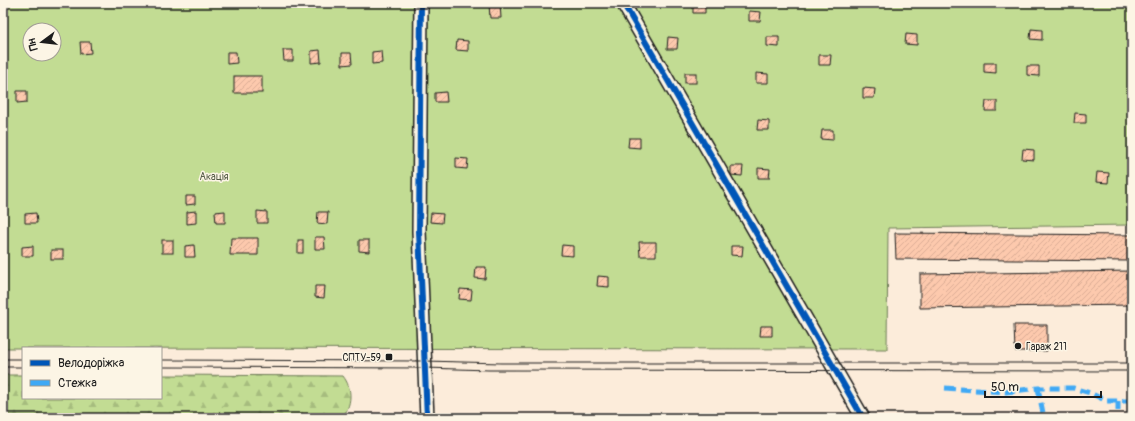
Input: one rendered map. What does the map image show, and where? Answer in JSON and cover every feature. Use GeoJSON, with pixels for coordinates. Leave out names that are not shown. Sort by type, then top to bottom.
{"type":"FeatureCollection","features":[{"type":"Feature","properties":{"kind":"street"},"geometry":{"type":"LineString","coordinates":[[421,3],[419,231],[426,418]]}},
{"type":"Feature","properties":{"kind":"street"},"geometry":{"type":"LineString","coordinates":[[623,3],[863,418]]}},
{"type":"Feature","properties":{"kind":"green space","name":"Акація"},"geometry":{"type":"Polygon","coordinates":[[[3,3],[1132,3],[1132,225],[888,228],[887,349],[3,348],[3,3]]]}},
{"type":"Feature","properties":{"kind":"green space"},"geometry":{"type":"Polygon","coordinates":[[[3,375],[22,375],[22,399],[162,399],[162,375],[343,376],[350,392],[348,408],[342,418],[201,418],[3,415],[3,375]]]}},
{"type":"Feature","properties":{"kind":"building"},"geometry":{"type":"Polygon","coordinates":[[[693,3],[705,4],[705,13],[693,13],[693,3]]]}},
{"type":"Feature","properties":{"kind":"building"},"geometry":{"type":"Polygon","coordinates":[[[489,4],[500,4],[501,18],[490,18],[489,4]]]}},
{"type":"Feature","properties":{"kind":"building"},"geometry":{"type":"Polygon","coordinates":[[[749,11],[761,12],[760,21],[749,21],[749,11]]]}},
{"type":"Feature","properties":{"kind":"building"},"geometry":{"type":"Polygon","coordinates":[[[1031,29],[1042,30],[1042,40],[1030,39],[1031,29]]]}},
{"type":"Feature","properties":{"kind":"building"},"geometry":{"type":"Polygon","coordinates":[[[906,34],[917,35],[917,45],[905,44],[906,34]]]}},
{"type":"Feature","properties":{"kind":"building"},"geometry":{"type":"Polygon","coordinates":[[[668,37],[678,38],[677,49],[667,49],[668,37]]]}},
{"type":"Feature","properties":{"kind":"building"},"geometry":{"type":"Polygon","coordinates":[[[767,37],[779,37],[779,47],[767,46],[767,37]]]}},
{"type":"Feature","properties":{"kind":"building"},"geometry":{"type":"Polygon","coordinates":[[[457,40],[468,41],[468,51],[456,50],[457,40]]]}},
{"type":"Feature","properties":{"kind":"building"},"geometry":{"type":"Polygon","coordinates":[[[80,42],[90,42],[91,53],[81,54],[80,42]]]}},
{"type":"Feature","properties":{"kind":"building"},"geometry":{"type":"Polygon","coordinates":[[[283,50],[293,50],[293,61],[284,61],[283,50]]]}},
{"type":"Feature","properties":{"kind":"building"},"geometry":{"type":"Polygon","coordinates":[[[320,50],[321,62],[311,63],[311,51],[320,50]]]}},
{"type":"Feature","properties":{"kind":"building"},"geometry":{"type":"Polygon","coordinates":[[[381,51],[382,63],[372,64],[372,52],[381,51]]]}},
{"type":"Feature","properties":{"kind":"building"},"geometry":{"type":"Polygon","coordinates":[[[227,52],[236,52],[237,63],[227,64],[227,52]]]}},
{"type":"Feature","properties":{"kind":"building"},"geometry":{"type":"Polygon","coordinates":[[[342,53],[351,53],[352,64],[342,65],[342,53]]]}},
{"type":"Feature","properties":{"kind":"building"},"geometry":{"type":"Polygon","coordinates":[[[819,55],[831,55],[830,65],[819,65],[819,55]]]}},
{"type":"Feature","properties":{"kind":"building"},"geometry":{"type":"Polygon","coordinates":[[[984,63],[996,63],[996,73],[984,72],[984,63]]]}},
{"type":"Feature","properties":{"kind":"building"},"geometry":{"type":"Polygon","coordinates":[[[1027,66],[1039,66],[1039,76],[1027,75],[1027,66]]]}},
{"type":"Feature","properties":{"kind":"building"},"geometry":{"type":"Polygon","coordinates":[[[685,73],[696,73],[696,83],[685,83],[685,73]]]}},
{"type":"Feature","properties":{"kind":"building"},"geometry":{"type":"Polygon","coordinates":[[[756,73],[768,74],[768,83],[756,83],[756,73]]]}},
{"type":"Feature","properties":{"kind":"building"},"geometry":{"type":"Polygon","coordinates":[[[234,76],[262,76],[262,93],[234,93],[234,76]]]}},
{"type":"Feature","properties":{"kind":"building"},"geometry":{"type":"Polygon","coordinates":[[[863,88],[875,89],[874,98],[863,98],[863,88]]]}},
{"type":"Feature","properties":{"kind":"building"},"geometry":{"type":"Polygon","coordinates":[[[17,91],[27,91],[27,102],[17,103],[17,91]]]}},
{"type":"Feature","properties":{"kind":"building"},"geometry":{"type":"Polygon","coordinates":[[[446,92],[447,102],[435,102],[435,93],[446,92]]]}},
{"type":"Feature","properties":{"kind":"building"},"geometry":{"type":"Polygon","coordinates":[[[986,101],[997,101],[997,111],[985,111],[986,101]]]}},
{"type":"Feature","properties":{"kind":"building"},"geometry":{"type":"Polygon","coordinates":[[[1075,113],[1086,114],[1086,123],[1074,123],[1075,113]]]}},
{"type":"Feature","properties":{"kind":"building"},"geometry":{"type":"Polygon","coordinates":[[[758,120],[769,121],[769,130],[757,130],[758,120]]]}},
{"type":"Feature","properties":{"kind":"building"},"geometry":{"type":"Polygon","coordinates":[[[822,130],[833,130],[833,140],[821,139],[822,130]]]}},
{"type":"Feature","properties":{"kind":"building"},"geometry":{"type":"Polygon","coordinates":[[[629,138],[640,138],[640,148],[628,147],[629,138]]]}},
{"type":"Feature","properties":{"kind":"building"},"geometry":{"type":"Polygon","coordinates":[[[1023,149],[1034,150],[1034,160],[1022,159],[1023,149]]]}},
{"type":"Feature","properties":{"kind":"building"},"geometry":{"type":"Polygon","coordinates":[[[456,158],[468,159],[467,169],[456,168],[456,158]]]}},
{"type":"Feature","properties":{"kind":"building"},"geometry":{"type":"Polygon","coordinates":[[[731,166],[743,166],[742,176],[731,175],[731,166]]]}},
{"type":"Feature","properties":{"kind":"building"},"geometry":{"type":"Polygon","coordinates":[[[758,168],[770,169],[769,178],[758,178],[758,168]]]}},
{"type":"Feature","properties":{"kind":"building"},"geometry":{"type":"Polygon","coordinates":[[[1097,172],[1109,173],[1108,183],[1096,182],[1097,172]]]}},
{"type":"Feature","properties":{"kind":"building"},"geometry":{"type":"Polygon","coordinates":[[[186,196],[195,196],[195,204],[186,205],[186,196]]]}},
{"type":"Feature","properties":{"kind":"building"},"geometry":{"type":"Polygon","coordinates":[[[196,211],[196,223],[187,224],[187,212],[196,211]]]}},
{"type":"Feature","properties":{"kind":"building"},"geometry":{"type":"Polygon","coordinates":[[[225,211],[225,223],[216,223],[215,212],[225,211]]]}},
{"type":"Feature","properties":{"kind":"building"},"geometry":{"type":"Polygon","coordinates":[[[257,211],[267,212],[267,223],[257,223],[257,211]]]}},
{"type":"Feature","properties":{"kind":"building"},"geometry":{"type":"Polygon","coordinates":[[[318,212],[328,212],[327,224],[317,223],[318,212]]]}},
{"type":"Feature","properties":{"kind":"building"},"geometry":{"type":"Polygon","coordinates":[[[36,213],[37,223],[25,223],[25,214],[36,213]]]}},
{"type":"Feature","properties":{"kind":"building"},"geometry":{"type":"Polygon","coordinates":[[[431,213],[443,214],[442,223],[430,222],[431,213]]]}},
{"type":"Feature","properties":{"kind":"building"},"geometry":{"type":"Polygon","coordinates":[[[895,233],[1132,235],[1132,261],[896,259],[895,233]]]}},
{"type":"Feature","properties":{"kind":"building"},"geometry":{"type":"Polygon","coordinates":[[[315,237],[324,237],[325,249],[315,249],[315,237]]]}},
{"type":"Feature","properties":{"kind":"building"},"geometry":{"type":"Polygon","coordinates":[[[231,238],[258,238],[258,255],[230,255],[231,238]]]}},
{"type":"Feature","properties":{"kind":"building"},"geometry":{"type":"Polygon","coordinates":[[[162,240],[173,240],[173,253],[162,253],[162,240]]]}},
{"type":"Feature","properties":{"kind":"building"},"geometry":{"type":"Polygon","coordinates":[[[298,240],[303,240],[303,253],[298,253],[298,240]]]}},
{"type":"Feature","properties":{"kind":"building"},"geometry":{"type":"Polygon","coordinates":[[[359,240],[369,240],[369,252],[359,251],[359,240]]]}},
{"type":"Feature","properties":{"kind":"building"},"geometry":{"type":"Polygon","coordinates":[[[639,242],[656,242],[656,256],[640,256],[639,242]]]}},
{"type":"Feature","properties":{"kind":"building"},"geometry":{"type":"Polygon","coordinates":[[[194,245],[195,257],[185,257],[185,246],[194,245]]]}},
{"type":"Feature","properties":{"kind":"building"},"geometry":{"type":"Polygon","coordinates":[[[562,245],[573,246],[573,256],[561,255],[562,245]]]}},
{"type":"Feature","properties":{"kind":"building"},"geometry":{"type":"Polygon","coordinates":[[[33,246],[33,256],[22,256],[22,247],[33,246]]]}},
{"type":"Feature","properties":{"kind":"building"},"geometry":{"type":"Polygon","coordinates":[[[731,246],[743,246],[742,256],[731,255],[731,246]]]}},
{"type":"Feature","properties":{"kind":"building"},"geometry":{"type":"Polygon","coordinates":[[[51,250],[63,250],[63,259],[51,259],[51,250]]]}},
{"type":"Feature","properties":{"kind":"building"},"geometry":{"type":"Polygon","coordinates":[[[476,267],[486,267],[485,279],[475,278],[476,267]]]}},
{"type":"Feature","properties":{"kind":"building"},"geometry":{"type":"Polygon","coordinates":[[[1132,271],[1132,305],[920,308],[920,274],[1132,271]]]}},
{"type":"Feature","properties":{"kind":"building"},"geometry":{"type":"Polygon","coordinates":[[[598,276],[609,277],[609,287],[597,286],[598,276]]]}},
{"type":"Feature","properties":{"kind":"building"},"geometry":{"type":"Polygon","coordinates":[[[315,286],[325,286],[324,298],[315,297],[315,286]]]}},
{"type":"Feature","properties":{"kind":"building"},"geometry":{"type":"Polygon","coordinates":[[[460,289],[472,290],[471,300],[459,299],[460,289]]]}},
{"type":"Feature","properties":{"kind":"building"},"geometry":{"type":"Polygon","coordinates":[[[1014,325],[1047,325],[1047,351],[1015,351],[1014,325]]]}},
{"type":"Feature","properties":{"kind":"building"},"geometry":{"type":"Polygon","coordinates":[[[761,326],[772,326],[772,336],[760,336],[761,326]]]}},
{"type":"Feature","properties":{"kind":"tram line"},"geometry":{"type":"LineString","coordinates":[[3,359],[22,359]]}},
{"type":"Feature","properties":{"kind":"tram line"},"geometry":{"type":"LineString","coordinates":[[162,360],[425,361],[501,363],[1132,363]]}},
{"type":"Feature","properties":{"kind":"tram line"},"geometry":{"type":"LineString","coordinates":[[3,367],[22,367]]}},
{"type":"Feature","properties":{"kind":"tram line"},"geometry":{"type":"LineString","coordinates":[[162,367],[425,368],[489,370],[1132,371]]}},
{"type":"Feature","properties":{"kind":"marked path"},"geometry":{"type":"LineString","coordinates":[[945,388],[1006,392],[1038,388],[1073,388],[1090,393],[1107,401],[1132,401]]}},
{"type":"Feature","properties":{"kind":"marked path"},"geometry":{"type":"LineString","coordinates":[[1038,388],[1044,418]]}},
{"type":"Feature","properties":{"kind":"marked path"},"geometry":{"type":"LineString","coordinates":[[1118,401],[1118,418]]}},
{"type":"Feature","properties":{"kind":"cycle path"},"geometry":{"type":"LineString","coordinates":[[421,3],[419,231],[427,418]]}},
{"type":"Feature","properties":{"kind":"cycle path"},"geometry":{"type":"LineString","coordinates":[[623,3],[863,418]]}},
{"type":"Feature","properties":{"kind":"place","name":"Гараж 211"},"geometry":{"type":"Point","coordinates":[1018,346]}},
{"type":"Feature","properties":{"kind":"place","name":"СПТУ-59"},"geometry":{"type":"Point","coordinates":[389,357]}}]}
